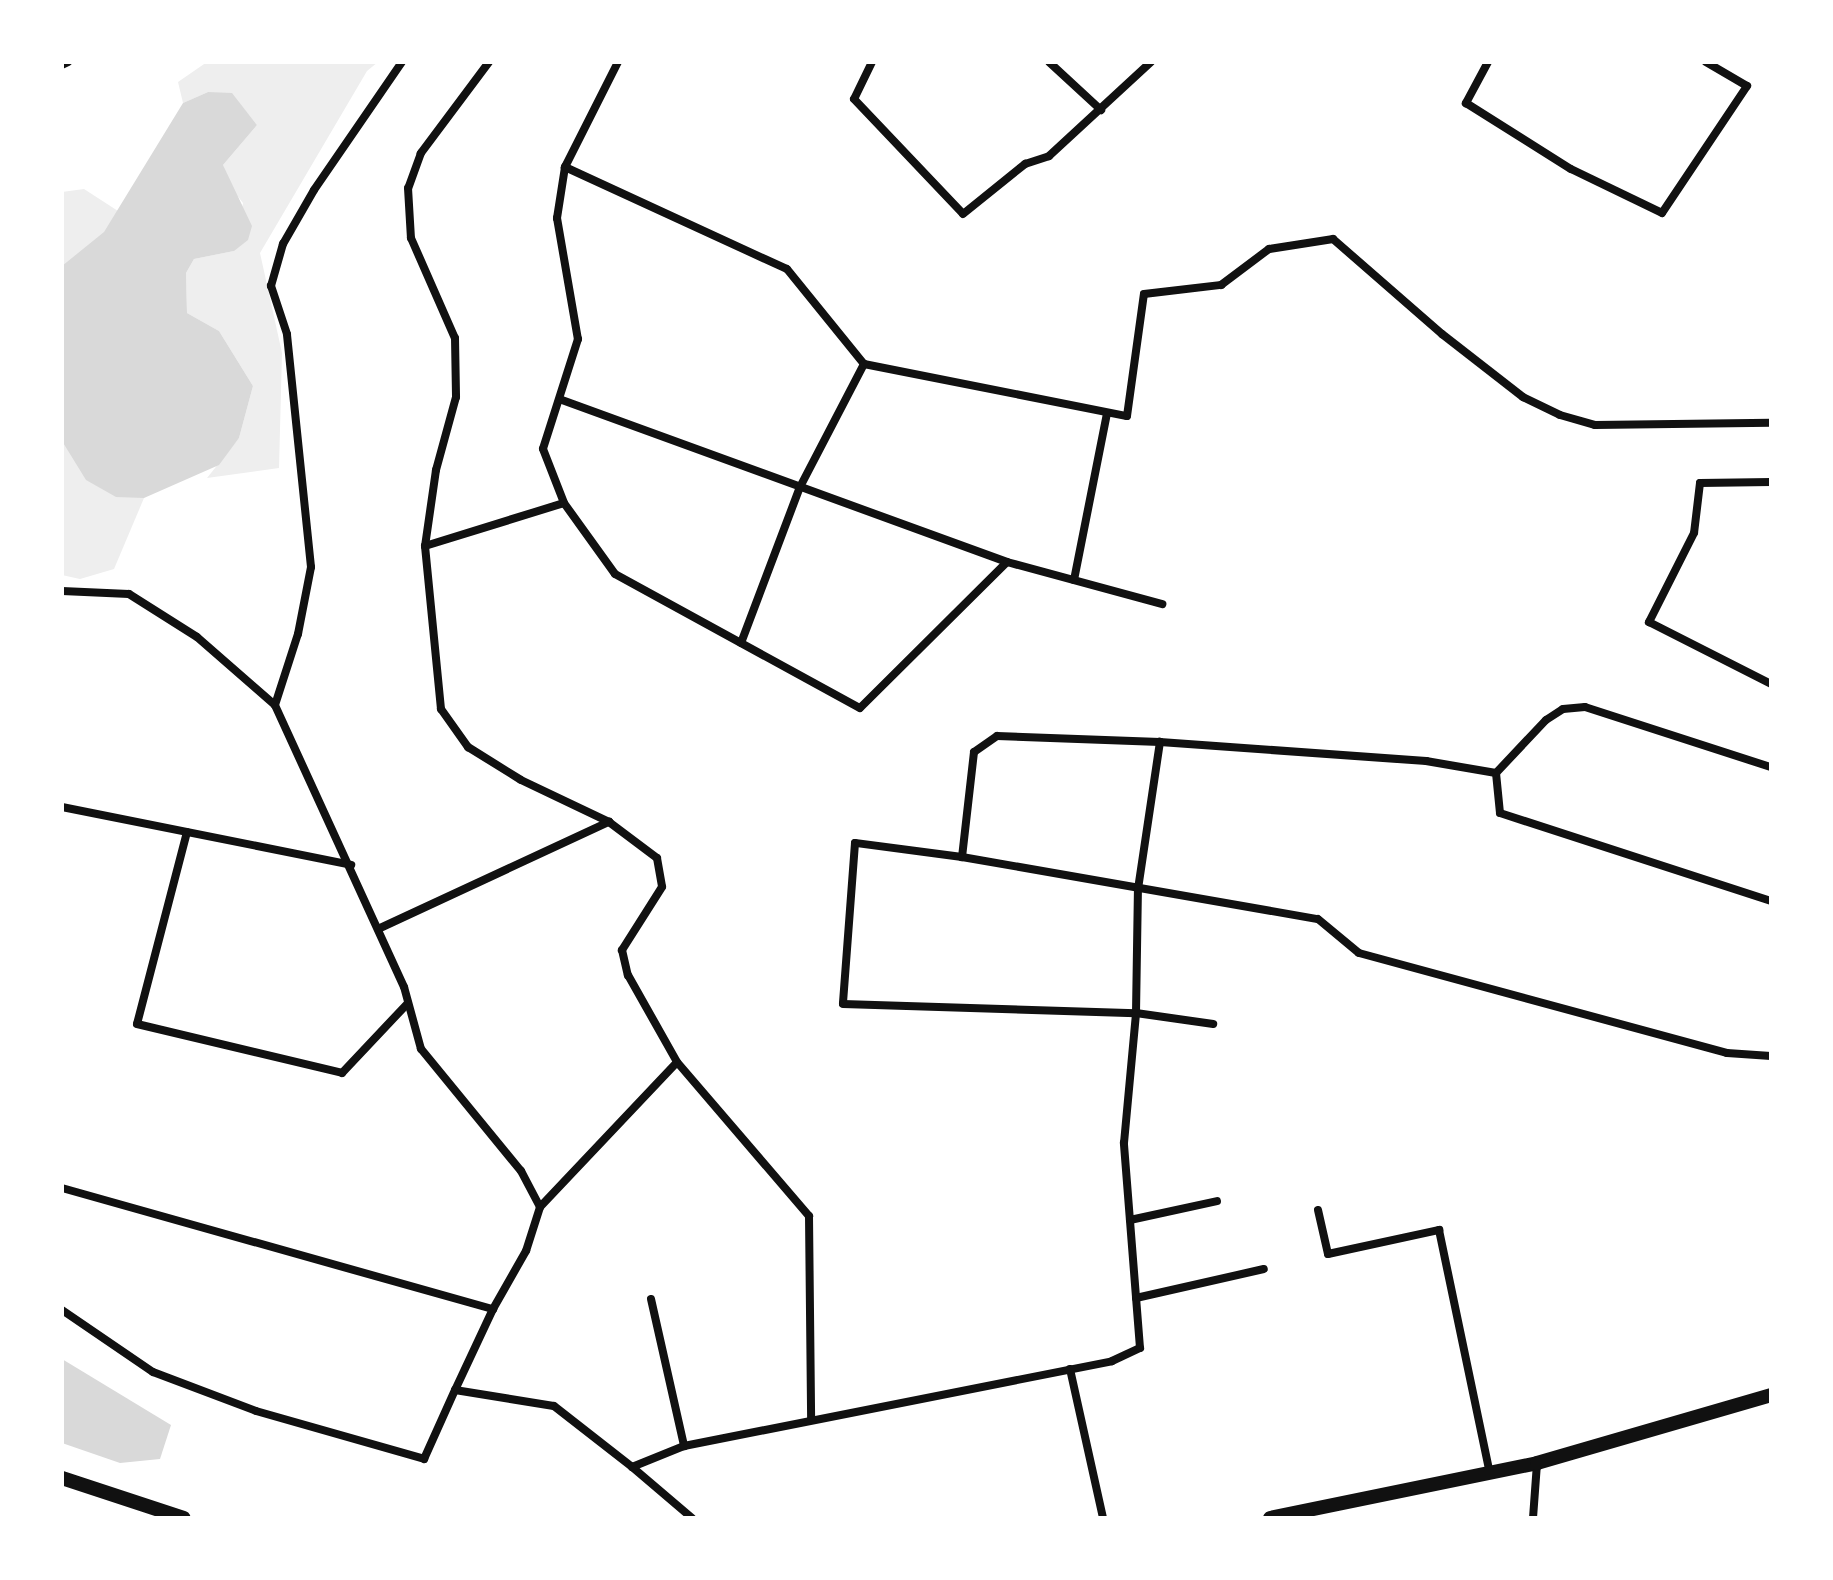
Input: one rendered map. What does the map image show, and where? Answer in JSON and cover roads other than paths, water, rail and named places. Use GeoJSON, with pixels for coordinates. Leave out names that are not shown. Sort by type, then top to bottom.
{"type":"FeatureCollection","features":[{"type":"Feature","properties":{"kind":"street"},"geometry":{"type":"LineString","coordinates":[[62,65],[68,62]]}},
{"type":"Feature","properties":{"kind":"street"},"geometry":{"type":"LineString","coordinates":[[275,705],[298,634],[311,567],[287,334],[271,286],[283,244],[314,190],[402,62]]}},
{"type":"Feature","properties":{"kind":"street"},"geometry":{"type":"LineString","coordinates":[[489,62],[421,153],[408,188],[411,238],[455,338],[456,397],[436,470],[425,546],[441,709],[468,747],[521,780],[609,822],[657,858],[662,887],[622,950],[628,975],[677,1062],[809,1216],[811,1419]]}},
{"type":"Feature","properties":{"kind":"street"},"geometry":{"type":"LineString","coordinates":[[618,62],[565,167],[557,218],[578,339],[562,400],[543,449],[564,503],[615,574],[860,708],[1007,562]]}},
{"type":"Feature","properties":{"kind":"street"},"geometry":{"type":"LineString","coordinates":[[872,62],[854,99],[963,214],[1025,164],[1049,156],[1151,62]]}},
{"type":"Feature","properties":{"kind":"street"},"geometry":{"type":"LineString","coordinates":[[1049,62],[1101,110]]}},
{"type":"Feature","properties":{"kind":"street"},"geometry":{"type":"LineString","coordinates":[[1488,62],[1466,103],[1571,169],[1662,213],[1747,86],[1706,62]]}},
{"type":"Feature","properties":{"kind":"street"},"geometry":{"type":"LineString","coordinates":[[565,167],[787,269],[864,364],[1127,416],[1144,294],[1221,285],[1269,249],[1333,239],[1453,343],[1523,397],[1560,415],[1595,425],[1771,423]]}},
{"type":"Feature","properties":{"kind":"street"},"geometry":{"type":"LineString","coordinates":[[741,643],[800,487],[864,364]]}},
{"type":"Feature","properties":{"kind":"street"},"geometry":{"type":"LineString","coordinates":[[562,400],[1007,562],[1162,604]]}},
{"type":"Feature","properties":{"kind":"street"},"geometry":{"type":"LineString","coordinates":[[1074,580],[1107,413]]}},
{"type":"Feature","properties":{"kind":"street"},"geometry":{"type":"LineString","coordinates":[[1771,482],[1700,483],[1694,533],[1649,622],[1771,684]]}},
{"type":"Feature","properties":{"kind":"street"},"geometry":{"type":"LineString","coordinates":[[425,546],[564,503]]}},
{"type":"Feature","properties":{"kind":"street"},"geometry":{"type":"LineString","coordinates":[[62,591],[129,594],[197,637],[275,705],[351,865],[408,1003],[421,1049],[521,1171],[540,1207]]}},
{"type":"Feature","properties":{"kind":"street"},"geometry":{"type":"LineString","coordinates":[[1771,767],[1585,707],[1563,709],[1546,720],[1496,773],[1500,813],[1771,901]]}},
{"type":"Feature","properties":{"kind":"street"},"geometry":{"type":"LineString","coordinates":[[962,857],[974,752],[997,736],[1160,742],[1426,761],[1496,773]]}},
{"type":"Feature","properties":{"kind":"street"},"geometry":{"type":"LineString","coordinates":[[632,1467],[684,1446],[1112,1361],[1140,1348],[1124,1143],[1136,1013],[1138,889],[1160,742]]}},
{"type":"Feature","properties":{"kind":"street"},"geometry":{"type":"LineString","coordinates":[[62,807],[351,865]]}},
{"type":"Feature","properties":{"kind":"street"},"geometry":{"type":"LineString","coordinates":[[378,929],[609,822]]}},
{"type":"Feature","properties":{"kind":"street"},"geometry":{"type":"LineString","coordinates":[[187,832],[137,1024],[342,1073],[408,1003]]}},
{"type":"Feature","properties":{"kind":"street"},"geometry":{"type":"LineString","coordinates":[[1213,1024],[1136,1013],[843,1004],[855,843],[962,857],[1318,919],[1359,953],[1727,1053],[1771,1056]]}},
{"type":"Feature","properties":{"kind":"street"},"geometry":{"type":"LineString","coordinates":[[62,1310],[153,1372],[256,1411],[424,1459],[493,1309],[526,1251],[540,1207],[677,1062]]}},
{"type":"Feature","properties":{"kind":"street"},"geometry":{"type":"LineString","coordinates":[[62,1188],[493,1309]]}},
{"type":"Feature","properties":{"kind":"street"},"geometry":{"type":"LineString","coordinates":[[1130,1220],[1217,1201]]}},
{"type":"Feature","properties":{"kind":"street"},"geometry":{"type":"LineString","coordinates":[[1318,1210],[1328,1254],[1439,1230],[1490,1474]]}},
{"type":"Feature","properties":{"kind":"street"},"geometry":{"type":"LineString","coordinates":[[1136,1298],[1264,1269]]}},
{"type":"Feature","properties":{"kind":"street"},"geometry":{"type":"LineString","coordinates":[[651,1299],[684,1446]]}},
{"type":"Feature","properties":{"kind":"street"},"geometry":{"type":"LineString","coordinates":[[1070,1369],[1103,1518]]}},
{"type":"Feature","properties":{"kind":"street"},"geometry":{"type":"LineString","coordinates":[[455,1390],[554,1406],[692,1518]]}},
{"type":"Feature","properties":{"kind":"street"},"geometry":{"type":"LineString","coordinates":[[1270,1518],[1537,1463],[1771,1395]]}},
{"type":"Feature","properties":{"kind":"street"},"geometry":{"type":"LineString","coordinates":[[1533,1518],[1537,1463]]}},
{"type":"Feature","properties":{"kind":"street"},"geometry":{"type":"LineString","coordinates":[[62,1478],[184,1518]]}}]}
